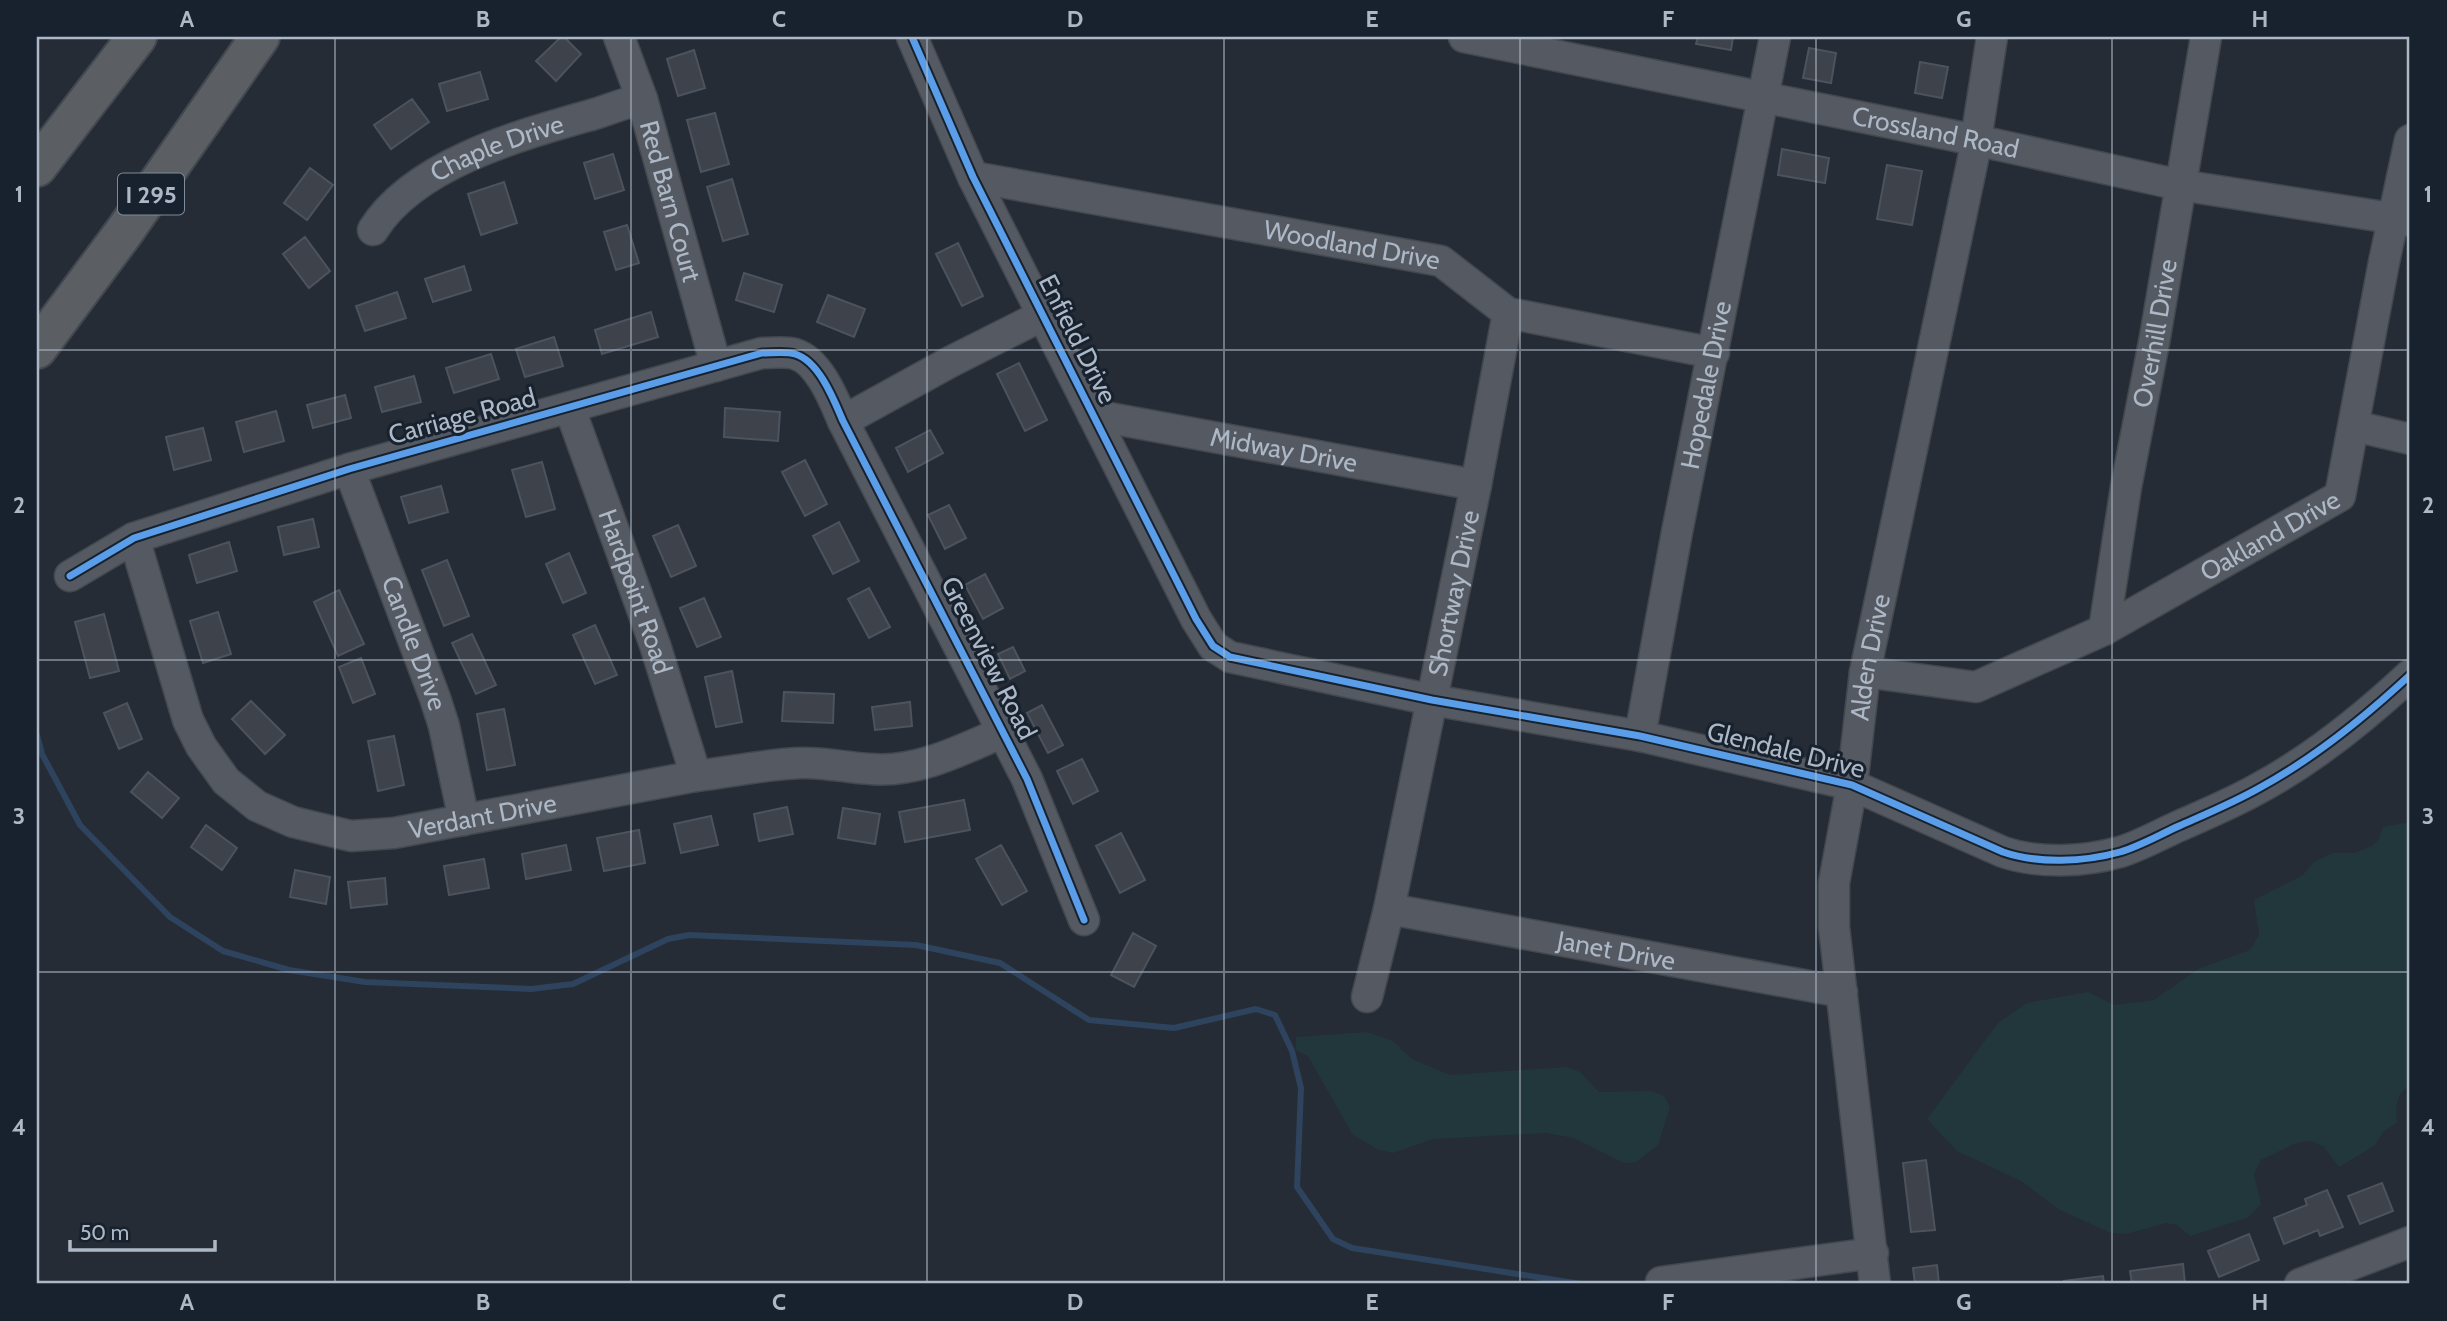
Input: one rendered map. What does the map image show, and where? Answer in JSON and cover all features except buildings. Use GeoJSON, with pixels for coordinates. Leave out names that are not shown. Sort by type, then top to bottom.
{"type":"FeatureCollection","features":[{"type":"Feature","properties":{"kind":"highway"},"geometry":{"type":"LineString","coordinates":[[37,167],[137,37]]}},
{"type":"Feature","properties":{"kind":"highway","name":"I 295"},"geometry":{"type":"LineString","coordinates":[[37,349],[124,232],[260,37]]}},
{"type":"Feature","properties":{"kind":"street","name":"Red Barn Court"},"geometry":{"type":"LineString","coordinates":[[619,37],[642,99],[716,366]]}},
{"type":"Feature","properties":{"kind":"street","name":"Enfield Drive"},"geometry":{"type":"LineString","coordinates":[[912,37],[973,177],[1205,636],[1221,652]]}},
{"type":"Feature","properties":{"kind":"street","name":"Crossland Road"},"geometry":{"type":"LineString","coordinates":[[1464,37],[1560,46],[1762,95],[2180,185],[2402,219]]}},
{"type":"Feature","properties":{"kind":"street","name":"Hopedale Drive"},"geometry":{"type":"LineString","coordinates":[[1640,736],[1677,532],[1775,37]]}},
{"type":"Feature","properties":{"kind":"street","name":"Alden Drive"},"geometry":{"type":"LineString","coordinates":[[1875,1284],[1834,927],[1834,883],[1852,785],[1865,672],[1973,159],[1992,37]]}},
{"type":"Feature","properties":{"kind":"street","name":"Overhill Drive"},"geometry":{"type":"LineString","coordinates":[[2104,630],[2126,487],[2155,337],[2206,37]]}},
{"type":"Feature","properties":{"kind":"street","name":"Chaple Drive"},"geometry":{"type":"LineString","coordinates":[[373,230],[388,209],[420,183],[455,163],[520,134],[642,99]]}},
{"type":"Feature","properties":{"kind":"street","name":"Oakland Drive"},"geometry":{"type":"LineString","coordinates":[[1865,672],[1976,687],[2104,630],[2340,496],[2402,219],[2410,140]]}},
{"type":"Feature","properties":{"kind":"street","name":"Woodland Drive"},"geometry":{"type":"LineString","coordinates":[[973,177],[1441,261],[1508,313],[1714,352]]}},
{"type":"Feature","properties":{"kind":"street","name":"Shortway Drive"},"geometry":{"type":"LineString","coordinates":[[1367,997],[1389,909],[1476,485],[1508,313]]}},
{"type":"Feature","properties":{"kind":"street"},"geometry":{"type":"LineString","coordinates":[[843,421],[1043,315]]}},
{"type":"Feature","properties":{"kind":"street","name":"Carriage Road"},"geometry":{"type":"LineString","coordinates":[[70,576],[134,538],[349,469],[762,353],[794,353],[803,357],[828,387],[843,421]]}},
{"type":"Feature","properties":{"kind":"street","name":"Hardpoint Road"},"geometry":{"type":"LineString","coordinates":[[570,409],[655,645],[696,776]]}},
{"type":"Feature","properties":{"kind":"street","name":"Midway Drive"},"geometry":{"type":"LineString","coordinates":[[1093,415],[1476,485]]}},
{"type":"Feature","properties":{"kind":"street","name":"Greenview Road"},"geometry":{"type":"LineString","coordinates":[[843,421],[1027,779],[1084,920]]}},
{"type":"Feature","properties":{"kind":"street"},"geometry":{"type":"LineString","coordinates":[[2354,426],[2410,439]]}},
{"type":"Feature","properties":{"kind":"street","name":"Candle Drive"},"geometry":{"type":"LineString","coordinates":[[349,469],[435,698],[444,726],[464,820]]}},
{"type":"Feature","properties":{"kind":"street","name":"Verdant Drive"},"geometry":{"type":"LineString","coordinates":[[134,538],[188,720],[207,755],[226,781],[257,806],[293,822],[351,836],[394,833],[696,776],[784,763],[807,762],[872,770],[916,766],[943,758],[1003,732]]}},
{"type":"Feature","properties":{"kind":"street","name":"Glendale Drive"},"geometry":{"type":"LineString","coordinates":[[1221,652],[1242,661],[1432,700],[1640,736],[1852,785],[2019,857],[2050,859],[2103,856],[2134,846],[2260,788],[2332,740],[2386,698],[2410,675]]}},
{"type":"Feature","properties":{"kind":"street","name":"Janet Drive"},"geometry":{"type":"LineString","coordinates":[[1389,909],[1842,992]]}},
{"type":"Feature","properties":{"kind":"street"},"geometry":{"type":"LineString","coordinates":[[2300,1284],[2410,1242]]}},
{"type":"Feature","properties":{"kind":"street"},"geometry":{"type":"LineString","coordinates":[[1661,1282],[1873,1253]]}},
{"type":"Feature","properties":{"kind":"green space"},"geometry":{"type":"Polygon","coordinates":[[[2410,822],[2410,1086],[2399,1097],[2397,1123],[2384,1131],[2374,1146],[2339,1167],[2323,1146],[2310,1141],[2296,1143],[2261,1160],[2254,1174],[2261,1204],[2247,1218],[2190,1236],[2177,1225],[2166,1223],[2126,1234],[2111,1233],[2060,1210],[2021,1181],[1957,1151],[1927,1119],[1998,1023],[2027,1003],[2088,992],[2114,1005],[2154,1000],[2198,969],[2250,950],[2259,935],[2254,900],[2303,875],[2314,862],[2333,853],[2355,853],[2372,846],[2379,839],[2383,827],[2410,822]]]}},
{"type":"Feature","properties":{"kind":"green space"},"geometry":{"type":"Polygon","coordinates":[[[1367,1032],[1393,1041],[1412,1059],[1450,1075],[1567,1067],[1580,1072],[1599,1092],[1652,1091],[1664,1096],[1670,1107],[1658,1145],[1636,1162],[1624,1163],[1574,1138],[1546,1133],[1433,1139],[1393,1153],[1379,1150],[1353,1135],[1308,1056],[1296,1050],[1296,1037],[1367,1032]]]}},
{"type":"Feature","properties":{"kind":"waterway"},"geometry":{"type":"LineString","coordinates":[[37,735],[42,754],[80,825],[170,917],[223,951],[289,970],[365,982],[531,989],[573,984],[668,939],[689,935],[916,945],[1000,963],[1089,1020],[1174,1028],[1256,1009],[1275,1015],[1292,1051],[1301,1088],[1297,1187],[1333,1239],[1352,1248],[1581,1284]]}},
{"type":"Feature","properties":{"kind":"cycle path"},"geometry":{"type":"LineString","coordinates":[[912,37],[973,177],[1196,619],[1213,646],[1230,657],[1432,700],[1640,736],[1852,785],[2003,852],[2046,860],[2091,858],[2127,850],[2220,808],[2281,776],[2320,750],[2410,675]]}},
{"type":"Feature","properties":{"kind":"cycle path"},"geometry":{"type":"LineString","coordinates":[[70,576],[134,538],[349,469],[762,353],[795,354],[811,364],[830,392],[1027,779],[1084,920]]}}]}
